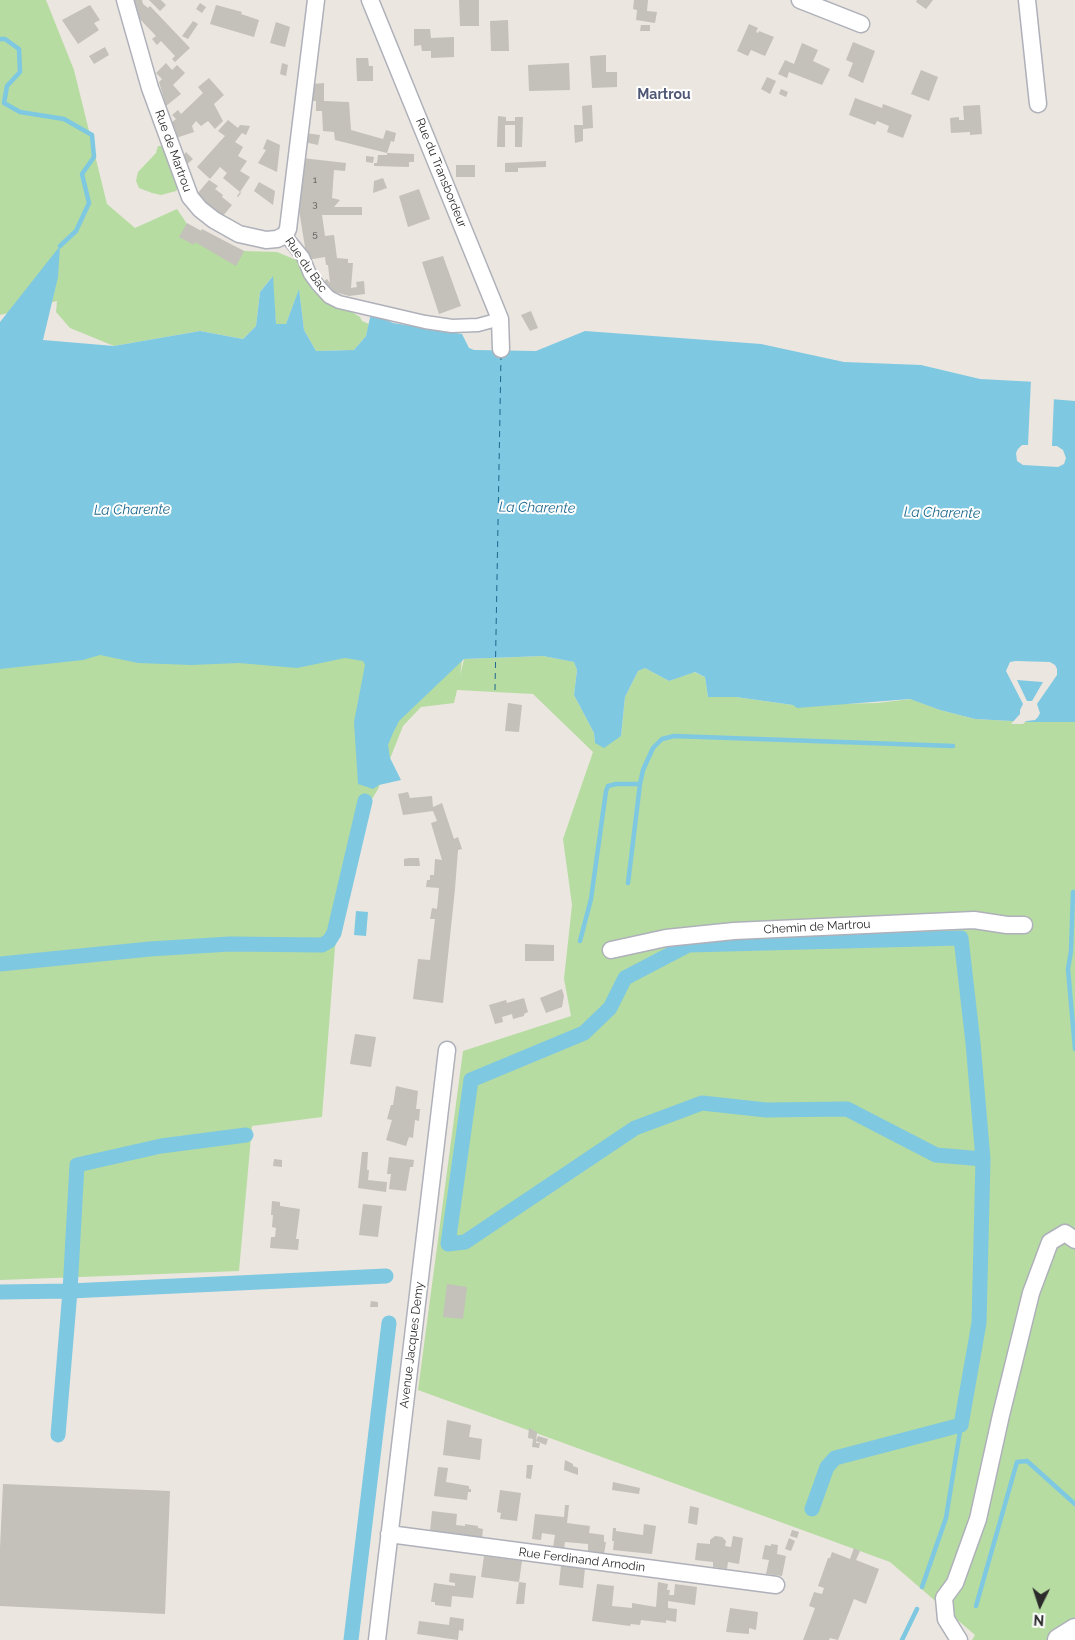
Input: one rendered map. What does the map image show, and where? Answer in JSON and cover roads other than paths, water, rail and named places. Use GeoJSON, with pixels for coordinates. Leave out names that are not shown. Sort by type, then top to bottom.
{"type":"FeatureCollection","features":[{"type":"Feature","properties":{"kind":"main road"},"geometry":{"type":"LineString","coordinates":[[1059,1640],[1075,1630]]}},
{"type":"Feature","properties":{"kind":"street","name":"Rue de Martrou"},"geometry":{"type":"LineString","coordinates":[[125,0],[150,88],[190,197],[200,209],[239,234],[266,240],[277,239],[284,235]]}},
{"type":"Feature","properties":{"kind":"street","name":"Rue du Bac"},"geometry":{"type":"LineString","coordinates":[[316,0],[288,229],[284,235],[303,257],[310,274],[318,284],[329,297],[339,302],[425,322],[452,326],[478,325],[500,319]]}},
{"type":"Feature","properties":{"kind":"street","name":"Rue du Transbordeur"},"geometry":{"type":"LineString","coordinates":[[370,0],[500,319],[501,349]]}},
{"type":"Feature","properties":{"kind":"street"},"geometry":{"type":"LineString","coordinates":[[800,0],[861,24]]}},
{"type":"Feature","properties":{"kind":"street"},"geometry":{"type":"LineString","coordinates":[[1026,0],[1038,104]]}},
{"type":"Feature","properties":{"kind":"street","name":"Chemin de Martrou"},"geometry":{"type":"LineString","coordinates":[[611,950],[666,938],[734,931],[974,920],[1006,925],[1024,925]]}},
{"type":"Feature","properties":{"kind":"street","name":"Avenue Jacques Demy"},"geometry":{"type":"LineString","coordinates":[[377,1640],[447,1050]]}},
{"type":"Feature","properties":{"kind":"street"},"geometry":{"type":"LineString","coordinates":[[959,1640],[946,1619],[944,1598],[955,1583],[978,1519],[1031,1293],[1050,1242],[1064,1233],[1075,1240]]}},
{"type":"Feature","properties":{"kind":"street","name":"Rue Ferdinand Arnodin"},"geometry":{"type":"LineString","coordinates":[[389,1534],[776,1585]]}},
{"type":"Feature","properties":{"kind":"water","name":"La Charente"},"geometry":{"type":"Polygon","coordinates":[[[60,246],[58,277],[43,340],[114,346],[200,331],[243,339],[256,326],[260,292],[273,276],[276,324],[286,324],[299,289],[304,330],[316,351],[354,350],[366,336],[371,313],[393,323],[462,334],[469,348],[474,350],[536,351],[585,331],[761,344],[844,362],[921,365],[980,379],[1037,382],[1038,398],[1075,401],[1075,722],[975,719],[940,710],[910,699],[797,708],[793,705],[736,697],[708,697],[705,677],[695,672],[669,681],[645,668],[638,671],[625,697],[621,736],[604,748],[595,743],[594,733],[574,695],[577,670],[574,662],[543,656],[464,659],[399,721],[388,745],[390,758],[401,780],[379,785],[373,789],[358,784],[354,722],[365,665],[363,661],[345,658],[297,668],[239,663],[191,665],[138,663],[100,655],[83,660],[0,669],[0,322],[60,246]]]}},
{"type":"Feature","properties":{"kind":"water"},"geometry":{"type":"Polygon","coordinates":[[[356,911],[368,912],[366,936],[354,935],[356,911]]]}},
{"type":"Feature","properties":{"kind":"waterway"},"geometry":{"type":"LineString","coordinates":[[0,39],[5,39],[19,49],[20,72],[7,86],[4,103],[20,112],[64,119],[92,135],[94,157],[82,174],[89,203],[76,231],[60,246]]}},
{"type":"Feature","properties":{"kind":"waterway"},"geometry":{"type":"LineString","coordinates":[[628,883],[643,770],[653,748],[662,739],[674,736],[953,746]]}},
{"type":"Feature","properties":{"kind":"waterway"},"geometry":{"type":"LineString","coordinates":[[580,941],[591,899],[606,791],[608,786],[616,784],[640,784]]}},
{"type":"Feature","properties":{"kind":"waterway"},"geometry":{"type":"LineString","coordinates":[[0,964],[150,949],[230,944],[322,945],[329,941],[334,933],[365,801]]}},
{"type":"Feature","properties":{"kind":"waterway"},"geometry":{"type":"LineString","coordinates":[[1073,892],[1071,951],[1068,969],[1075,1049]]}},
{"type":"Feature","properties":{"kind":"waterway"},"geometry":{"type":"LineString","coordinates":[[812,1509],[827,1467],[835,1458],[961,1425],[979,1323],[983,1159],[973,1043],[961,938],[688,945],[625,978],[610,1008],[584,1033],[471,1080],[448,1244],[465,1242],[635,1128],[702,1103],[766,1110],[847,1109],[936,1155],[983,1159]]}},
{"type":"Feature","properties":{"kind":"waterway"},"geometry":{"type":"LineString","coordinates":[[58,1435],[70,1291],[77,1165],[161,1146],[246,1135]]}},
{"type":"Feature","properties":{"kind":"waterway"},"geometry":{"type":"LineString","coordinates":[[0,1292],[70,1291],[386,1276]]}},
{"type":"Feature","properties":{"kind":"waterway"},"geometry":{"type":"LineString","coordinates":[[351,1640],[389,1323]]}},
{"type":"Feature","properties":{"kind":"waterway"},"geometry":{"type":"LineString","coordinates":[[922,1587],[946,1518],[961,1425]]}},
{"type":"Feature","properties":{"kind":"waterway"},"geometry":{"type":"LineString","coordinates":[[976,1606],[1017,1462],[1027,1461],[1075,1504]]}},
{"type":"Feature","properties":{"kind":"waterway"},"geometry":{"type":"LineString","coordinates":[[902,1640],[917,1609]]}},
{"type":"Feature","properties":{"kind":"district","name":"Martrou"},"geometry":{"type":"Point","coordinates":[664,95]}}]}
